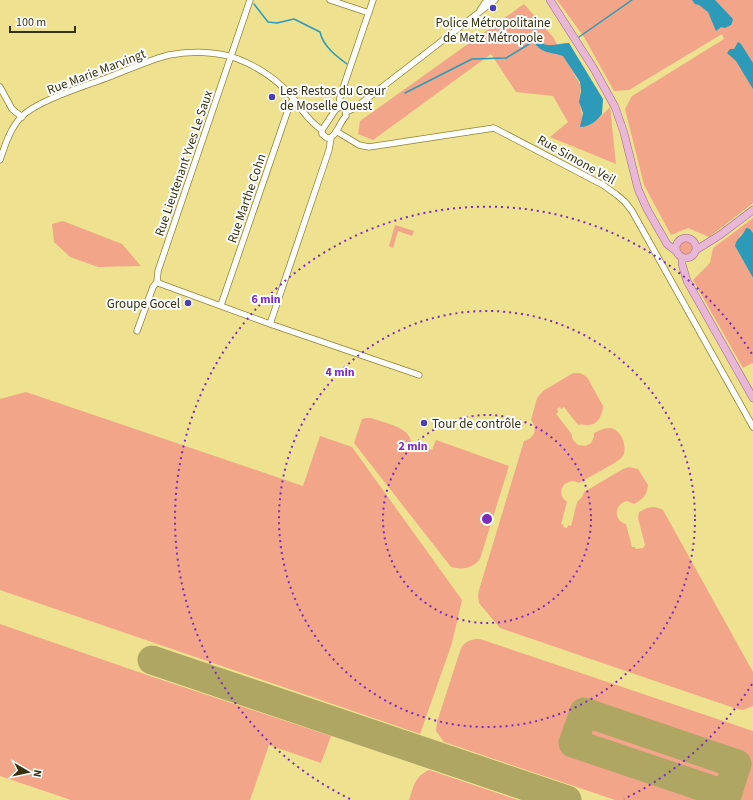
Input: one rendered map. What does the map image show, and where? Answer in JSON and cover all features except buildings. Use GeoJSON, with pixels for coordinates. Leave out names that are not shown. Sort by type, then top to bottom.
{"type":"FeatureCollection","features":[{"type":"Feature","properties":{"kind":"main road"},"geometry":{"type":"LineString","coordinates":[[550,0],[594,69],[615,108],[624,133],[638,189],[661,234],[667,244],[676,251],[686,257],[694,255],[696,246],[690,238],[686,237],[679,240],[670,239],[661,234]]}},
{"type":"Feature","properties":{"kind":"main road"},"geometry":{"type":"LineString","coordinates":[[696,246],[709,242],[753,210]]}},
{"type":"Feature","properties":{"kind":"main road"},"geometry":{"type":"LineString","coordinates":[[676,251],[676,245],[679,240]]}},
{"type":"Feature","properties":{"kind":"main road"},"geometry":{"type":"LineString","coordinates":[[686,257],[682,264],[684,273],[691,288],[753,398]]}},
{"type":"Feature","properties":{"kind":"street","name":"Rue Lieutenant Yves Le Saux"},"geometry":{"type":"LineString","coordinates":[[137,331],[153,287],[157,282],[158,271],[250,0]]}},
{"type":"Feature","properties":{"kind":"street"},"geometry":{"type":"LineString","coordinates":[[330,0],[369,13]]}},
{"type":"Feature","properties":{"kind":"street"},"geometry":{"type":"LineString","coordinates":[[322,130],[336,109],[339,107],[340,97],[373,0]]}},
{"type":"Feature","properties":{"kind":"street"},"geometry":{"type":"LineString","coordinates":[[480,10],[487,0]]}},
{"type":"Feature","properties":{"kind":"street"},"geometry":{"type":"LineString","coordinates":[[346,112],[355,108],[480,10],[495,0]]}},
{"type":"Feature","properties":{"kind":"street","name":"Rue Marie Marvingt"},"geometry":{"type":"LineString","coordinates":[[0,160],[7,139],[14,126],[30,110],[51,100],[163,57],[194,53],[217,54],[231,57],[252,66],[271,77],[294,99],[314,124],[322,130],[322,134],[327,138],[331,138]]}},
{"type":"Feature","properties":{"kind":"street"},"geometry":{"type":"LineString","coordinates":[[0,87],[12,109],[22,117]]}},
{"type":"Feature","properties":{"kind":"street","name":"Rue Marthe Cohn"},"geometry":{"type":"LineString","coordinates":[[221,305],[290,104],[294,99]]}},
{"type":"Feature","properties":{"kind":"street"},"geometry":{"type":"LineString","coordinates":[[270,324],[329,150],[331,138],[334,136],[340,123],[346,116],[345,108],[342,106],[339,107]]}},
{"type":"Feature","properties":{"kind":"street","name":"Rue Simone Veil"},"geometry":{"type":"LineString","coordinates":[[336,131],[359,145],[369,147],[494,128],[603,185],[625,202],[632,211],[753,427]]}},
{"type":"Feature","properties":{"kind":"street"},"geometry":{"type":"LineString","coordinates":[[157,282],[270,324],[419,375]]}},
{"type":"Feature","properties":{"kind":"shaded area"},"geometry":{"type":"Polygon","coordinates":[[[557,0],[753,0],[753,203],[709,237],[688,228],[671,235],[644,185],[625,109],[632,96],[724,39],[722,34],[629,90],[614,91],[584,37],[557,0]]]}},
{"type":"Feature","properties":{"kind":"shaded area"},"geometry":{"type":"Polygon","coordinates":[[[524,4],[553,37],[580,84],[582,115],[581,123],[590,125],[610,107],[616,164],[550,137],[568,122],[553,96],[516,92],[491,54],[373,140],[358,134],[360,121],[524,4]]]}},
{"type":"Feature","properties":{"kind":"shaded area"},"geometry":{"type":"Polygon","coordinates":[[[753,218],[753,233],[750,229],[740,235],[736,248],[753,278],[753,364],[752,363],[743,368],[693,280],[710,263],[713,248],[753,218]]]}},
{"type":"Feature","properties":{"kind":"shaded area"},"geometry":{"type":"Polygon","coordinates":[[[63,221],[122,244],[141,266],[98,267],[70,257],[54,242],[52,224],[63,221]]]}},
{"type":"Feature","properties":{"kind":"shaded area"},"geometry":{"type":"Polygon","coordinates":[[[395,225],[414,231],[412,236],[398,231],[393,248],[389,246],[395,225]]]}},
{"type":"Feature","properties":{"kind":"shaded area"},"geometry":{"type":"Polygon","coordinates":[[[683,241],[689,241],[693,245],[693,251],[689,255],[683,255],[679,251],[679,245],[683,241]]]}},
{"type":"Feature","properties":{"kind":"shaded area"},"geometry":{"type":"Polygon","coordinates":[[[573,373],[580,373],[587,377],[603,406],[599,418],[592,425],[578,425],[564,407],[557,409],[558,412],[556,414],[571,433],[573,440],[578,445],[585,446],[591,443],[594,433],[609,428],[617,431],[623,439],[625,449],[622,457],[614,463],[579,483],[574,481],[563,486],[561,494],[567,502],[561,524],[564,525],[563,527],[567,528],[568,525],[571,526],[577,502],[582,497],[584,492],[623,469],[629,467],[638,469],[648,485],[646,494],[634,504],[627,501],[623,503],[620,505],[617,512],[619,519],[626,524],[632,547],[635,547],[636,549],[643,548],[645,545],[638,518],[639,512],[651,507],[663,510],[753,672],[753,706],[743,710],[737,709],[500,628],[479,603],[479,590],[524,441],[531,438],[535,430],[531,420],[537,398],[543,391],[573,373]]]}},
{"type":"Feature","properties":{"kind":"shaded area"},"geometry":{"type":"Polygon","coordinates":[[[26,392],[303,486],[320,436],[352,447],[462,600],[452,643],[420,734],[0,590],[0,399],[26,392]]]}},
{"type":"Feature","properties":{"kind":"shaded area"},"geometry":{"type":"Polygon","coordinates":[[[371,418],[402,429],[407,433],[411,443],[432,450],[436,440],[509,466],[480,559],[473,565],[467,568],[451,567],[354,443],[362,419],[371,418]]]}},
{"type":"Feature","properties":{"kind":"shaded area"},"geometry":{"type":"Polygon","coordinates":[[[0,624],[331,736],[321,763],[269,745],[250,800],[71,800],[0,776],[0,624]]]}},
{"type":"Feature","properties":{"kind":"shaded area"},"geometry":{"type":"Polygon","coordinates":[[[480,639],[753,731],[753,800],[615,800],[444,742],[436,731],[437,722],[461,648],[467,642],[480,639]]]}},
{"type":"Feature","properties":{"kind":"shaded area"},"geometry":{"type":"Polygon","coordinates":[[[429,770],[518,800],[409,800],[417,779],[429,770]]]}},
{"type":"Feature","properties":{"kind":"water"},"geometry":{"type":"Polygon","coordinates":[[[692,0],[715,0],[732,18],[733,20],[731,25],[725,28],[721,27],[716,31],[708,12],[699,5],[695,4],[692,0]]]}},
{"type":"Feature","properties":{"kind":"water"},"geometry":{"type":"Polygon","coordinates":[[[536,36],[539,41],[547,45],[569,43],[603,99],[602,114],[598,119],[587,126],[580,127],[583,113],[579,102],[581,91],[580,82],[563,56],[540,49],[533,41],[534,37],[536,36]]]}},
{"type":"Feature","properties":{"kind":"water"},"geometry":{"type":"Polygon","coordinates":[[[738,42],[741,44],[753,63],[753,89],[736,61],[727,53],[730,49],[734,49],[738,42]]]}},
{"type":"Feature","properties":{"kind":"water"},"geometry":{"type":"Polygon","coordinates":[[[746,228],[750,229],[753,233],[753,278],[735,246],[746,228]]]}},
{"type":"Feature","properties":{"kind":"waterway"},"geometry":{"type":"LineString","coordinates":[[579,37],[632,0]]}},
{"type":"Feature","properties":{"kind":"waterway"},"geometry":{"type":"LineString","coordinates":[[254,4],[268,22],[277,23],[294,19],[320,32],[327,46],[334,54],[347,64]]}},
{"type":"Feature","properties":{"kind":"waterway"},"geometry":{"type":"LineString","coordinates":[[405,93],[472,59],[506,58],[534,41]]}},
{"type":"Feature","properties":{"kind":"runway"},"geometry":{"type":"LineString","coordinates":[[152,660],[567,800]]}},
{"type":"Feature","properties":{"kind":"runway"},"geometry":{"type":"LineString","coordinates":[[584,712],[737,764],[727,795],[573,743],[584,712]]}},
{"type":"Feature","properties":{"kind":"place","name":"Police Métropolitaine de Metz Métropole"},"geometry":{"type":"Point","coordinates":[493,8]}},
{"type":"Feature","properties":{"kind":"place","name":"Les Restos du Cœur de Moselle Ouest"},"geometry":{"type":"Point","coordinates":[272,97]}},
{"type":"Feature","properties":{"kind":"place","name":"Groupe Gocel"},"geometry":{"type":"Point","coordinates":[188,303]}},
{"type":"Feature","properties":{"kind":"place","name":"Tour de contrôle"},"geometry":{"type":"Point","coordinates":[424,423]}}]}
